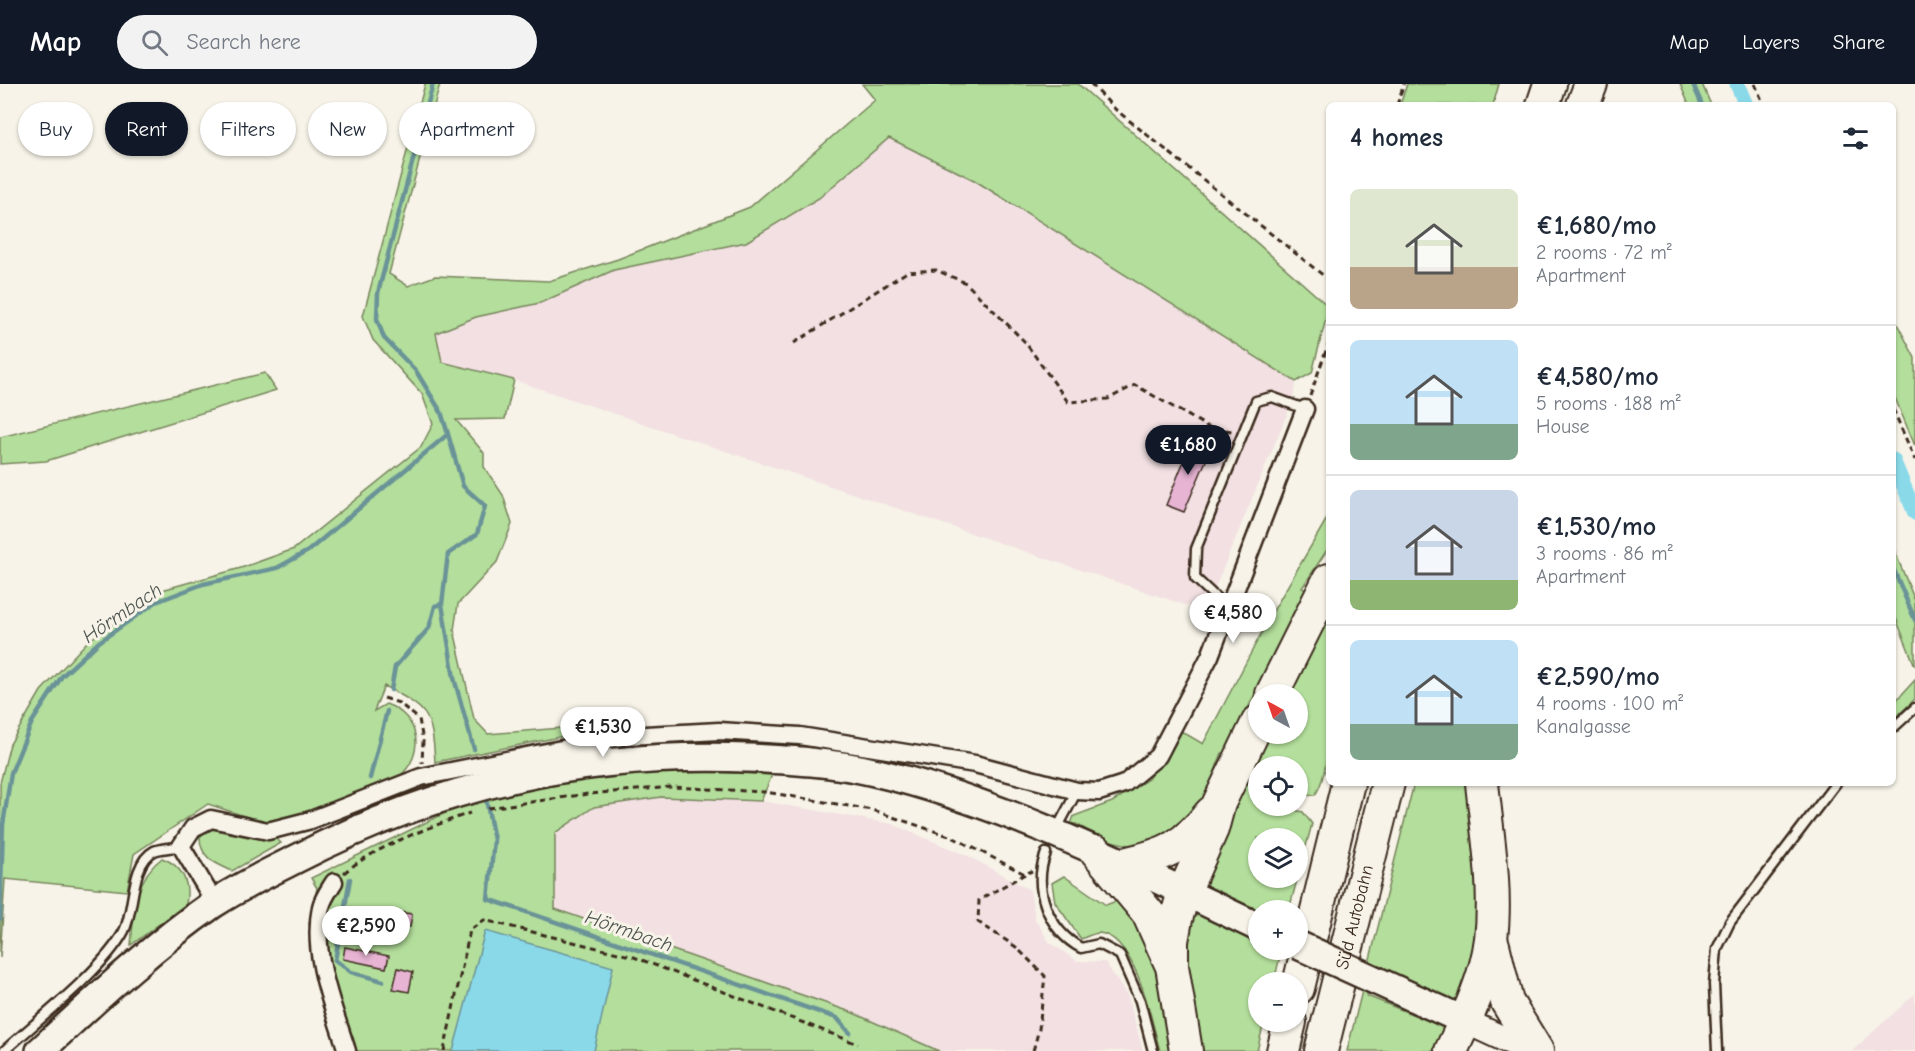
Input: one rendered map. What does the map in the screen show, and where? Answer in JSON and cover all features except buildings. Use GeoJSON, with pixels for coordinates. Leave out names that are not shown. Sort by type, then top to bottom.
{"type":"FeatureCollection","features":[{"type":"Feature","properties":{"kind":"highway"},"geometry":{"type":"LineString","coordinates":[[1544,102],[1550,84]]}},
{"type":"Feature","properties":{"kind":"highway"},"geometry":{"type":"LineString","coordinates":[[1584,102],[1590,84]]}},
{"type":"Feature","properties":{"kind":"highway"},"geometry":{"type":"LineString","coordinates":[[1277,684],[1326,586]]}},
{"type":"Feature","properties":{"kind":"highway"},"geometry":{"type":"LineString","coordinates":[[1186,1051],[1172,966],[1172,941],[1184,892],[1212,829],[1219,802],[1248,743]]}},
{"type":"Feature","properties":{"kind":"highway"},"geometry":{"type":"LineString","coordinates":[[1302,972],[1347,786]]}},
{"type":"Feature","properties":{"kind":"highway","name":"Süd Autobahn"},"geometry":{"type":"LineString","coordinates":[[1321,1051],[1387,786]]}},
{"type":"Feature","properties":{"kind":"highway"},"geometry":{"type":"LineString","coordinates":[[1451,1051],[1481,984],[1491,939],[1491,878],[1482,786]]}},
{"type":"Feature","properties":{"kind":"highway"},"geometry":{"type":"LineString","coordinates":[[1172,966],[1148,913],[1111,858],[1174,849],[1189,839],[1219,802]]}},
{"type":"Feature","properties":{"kind":"highway"},"geometry":{"type":"LineString","coordinates":[[1491,939],[1507,1002],[1537,1051]]}},
{"type":"Feature","properties":{"kind":"highway"},"geometry":{"type":"LineString","coordinates":[[1283,1051],[1288,1032]]}},
{"type":"Feature","properties":{"kind":"main road"},"geometry":{"type":"LineString","coordinates":[[40,1051],[136,964],[215,903],[337,838],[410,809],[497,780],[589,763],[694,756],[789,760],[871,771],[944,791],[1111,858],[1248,922]]}},
{"type":"Feature","properties":{"kind":"main road"},"geometry":{"type":"LineString","coordinates":[[1308,950],[1465,1022]]}},
{"type":"Feature","properties":{"kind":"street"},"geometry":{"type":"LineString","coordinates":[[215,903],[181,846],[193,828],[211,819],[268,831],[311,820],[421,777],[627,736],[719,732],[800,736],[894,749],[975,764],[1077,791],[1099,792],[1124,784],[1158,756],[1210,656],[1305,409]]}},
{"type":"Feature","properties":{"kind":"street"},"geometry":{"type":"LineString","coordinates":[[334,882],[321,905],[319,932],[323,974],[347,1051]]}},
{"type":"Feature","properties":{"kind":"street"},"geometry":{"type":"LineString","coordinates":[[1465,1022],[1530,1051]]}},
{"type":"Feature","properties":{"kind":"lane"},"geometry":{"type":"LineString","coordinates":[[1228,609],[1195,578],[1196,549],[1256,401],[1272,397],[1305,409]]}},
{"type":"Feature","properties":{"kind":"lane"},"geometry":{"type":"LineString","coordinates":[[1896,725],[1915,708]]}},
{"type":"Feature","properties":{"kind":"lane"},"geometry":{"type":"LineString","coordinates":[[1717,1051],[1714,984],[1717,949],[1730,922],[1834,786]]}},
{"type":"Feature","properties":{"kind":"lane"},"geometry":{"type":"LineString","coordinates":[[1061,820],[1077,791]]}},
{"type":"Feature","properties":{"kind":"lane"},"geometry":{"type":"LineString","coordinates":[[4,1051],[111,951],[125,929],[143,861],[155,851],[181,846]]}},
{"type":"Feature","properties":{"kind":"lane"},"geometry":{"type":"LineString","coordinates":[[1046,853],[1040,869],[1047,916],[1067,940],[1081,948],[1099,944],[1120,955],[1140,1001],[1153,1051]]}},
{"type":"Feature","properties":{"kind":"path"},"geometry":{"type":"LineString","coordinates":[[1090,84],[1116,110],[1326,278]]}},
{"type":"Feature","properties":{"kind":"path"},"geometry":{"type":"LineString","coordinates":[[1397,102],[1404,84]]}},
{"type":"Feature","properties":{"kind":"path"},"geometry":{"type":"LineString","coordinates":[[1755,84],[1763,102]]}},
{"type":"Feature","properties":{"kind":"path"},"geometry":{"type":"LineString","coordinates":[[794,343],[908,272],[936,270],[966,284],[1025,342],[1068,402],[1108,399],[1135,385],[1208,427],[1242,433]]}},
{"type":"Feature","properties":{"kind":"path"},"geometry":{"type":"LineString","coordinates":[[1305,409],[1326,350]]}},
{"type":"Feature","properties":{"kind":"path"},"geometry":{"type":"LineString","coordinates":[[1896,416],[1915,460]]}},
{"type":"Feature","properties":{"kind":"path"},"geometry":{"type":"LineString","coordinates":[[384,698],[399,703],[419,719],[423,741],[421,777]]}},
{"type":"Feature","properties":{"kind":"path"},"geometry":{"type":"LineString","coordinates":[[494,807],[588,794],[672,786],[765,792],[873,810],[952,837],[1025,874]]}},
{"type":"Feature","properties":{"kind":"path"},"geometry":{"type":"LineString","coordinates":[[334,882],[357,862],[437,824],[480,809]]}},
{"type":"Feature","properties":{"kind":"path"},"geometry":{"type":"LineString","coordinates":[[1033,1051],[1039,1029],[1045,976],[1016,947],[978,922],[979,900],[1025,874],[1040,869]]}},
{"type":"Feature","properties":{"kind":"path"},"geometry":{"type":"LineString","coordinates":[[444,1051],[470,930],[484,920],[634,957],[858,1044]]}},
{"type":"Feature","properties":{"kind":"shaded area"},"geometry":{"type":"Polygon","coordinates":[[[888,138],[974,180],[1296,382],[1292,402],[1212,595],[1200,610],[514,380],[442,362],[436,333],[476,317],[540,303],[614,270],[746,242],[819,198],[888,138]]]}},
{"type":"Feature","properties":{"kind":"shaded area"},"geometry":{"type":"Polygon","coordinates":[[[661,797],[761,801],[892,824],[970,857],[1030,890],[1035,919],[1049,942],[1077,961],[1105,962],[1128,997],[1143,1051],[939,1051],[851,1012],[555,909],[555,833],[594,807],[661,797]]]}},
{"type":"Feature","properties":{"kind":"shaded area"},"geometry":{"type":"Polygon","coordinates":[[[1915,994],[1915,1051],[1852,1051],[1915,994]]]}},
{"type":"Feature","properties":{"kind":"green space"},"geometry":{"type":"Polygon","coordinates":[[[425,84],[440,84],[435,102],[420,102],[425,84]]]}},
{"type":"Feature","properties":{"kind":"green space"},"geometry":{"type":"Polygon","coordinates":[[[862,84],[1078,84],[1326,304],[1326,319],[1312,373],[1296,382],[974,180],[889,138],[819,198],[746,242],[614,270],[540,303],[476,317],[436,333],[442,362],[514,380],[505,419],[456,420],[484,453],[484,467],[503,495],[512,524],[497,562],[458,604],[454,630],[474,719],[488,734],[634,722],[435,762],[432,732],[425,714],[419,707],[384,686],[374,711],[386,704],[397,710],[406,717],[415,736],[416,747],[413,758],[408,768],[399,777],[296,817],[263,822],[208,804],[134,854],[127,891],[5,879],[0,958],[0,783],[10,744],[41,691],[88,641],[162,590],[241,568],[294,549],[421,447],[433,424],[422,394],[373,340],[363,316],[406,156],[421,156],[389,274],[408,286],[435,276],[549,281],[618,259],[750,207],[875,100],[862,84]]]}},
{"type":"Feature","properties":{"kind":"green space"},"geometry":{"type":"Polygon","coordinates":[[[1407,84],[1499,84],[1494,102],[1401,102],[1407,84]]]}},
{"type":"Feature","properties":{"kind":"green space"},"geometry":{"type":"Polygon","coordinates":[[[1680,84],[1702,84],[1710,102],[1688,102],[1680,84]]]}},
{"type":"Feature","properties":{"kind":"green space"},"geometry":{"type":"Polygon","coordinates":[[[1896,322],[1915,358],[1915,446],[1896,400],[1896,322]]]}},
{"type":"Feature","properties":{"kind":"green space"},"geometry":{"type":"Polygon","coordinates":[[[265,373],[276,390],[46,461],[0,464],[0,437],[265,373]]]}},
{"type":"Feature","properties":{"kind":"green space"},"geometry":{"type":"Polygon","coordinates":[[[1326,520],[1326,552],[1302,588],[1308,591],[1259,684],[1248,684],[1248,708],[1227,754],[1222,753],[1204,799],[1173,837],[1133,846],[1102,839],[1076,824],[1071,824],[1074,816],[1112,802],[1148,779],[1181,731],[1203,744],[1273,611],[1326,520]]]}},
{"type":"Feature","properties":{"kind":"green space"},"geometry":{"type":"Polygon","coordinates":[[[1896,554],[1915,601],[1915,666],[1896,618],[1896,554]]]}},
{"type":"Feature","properties":{"kind":"green space"},"geometry":{"type":"Polygon","coordinates":[[[1326,604],[1326,761],[1315,795],[1308,795],[1308,756],[1255,756],[1261,744],[1308,744],[1308,684],[1288,684],[1326,604]]]}},
{"type":"Feature","properties":{"kind":"green space"},"geometry":{"type":"Polygon","coordinates":[[[1915,680],[1915,699],[1896,717],[1896,701],[1915,680]]]}},
{"type":"Feature","properties":{"kind":"green space"},"geometry":{"type":"Polygon","coordinates":[[[715,772],[772,775],[761,801],[661,797],[594,807],[555,833],[555,909],[851,1012],[939,1051],[341,1051],[323,994],[309,924],[317,888],[311,878],[470,801],[579,780],[651,773],[715,772]]]}},
{"type":"Feature","properties":{"kind":"green space"},"geometry":{"type":"Polygon","coordinates":[[[1248,773],[1248,816],[1306,816],[1312,824],[1308,839],[1308,828],[1248,828],[1248,888],[1295,888],[1292,900],[1248,900],[1248,905],[1200,884],[1248,773]]]}},
{"type":"Feature","properties":{"kind":"green space"},"geometry":{"type":"Polygon","coordinates":[[[1413,786],[1473,786],[1481,940],[1461,1000],[1450,1001],[1377,964],[1367,996],[1444,1027],[1449,1033],[1445,1051],[1347,1051],[1413,786]]]}},
{"type":"Feature","properties":{"kind":"green space"},"geometry":{"type":"Polygon","coordinates":[[[225,827],[275,837],[281,843],[232,871],[210,859],[201,844],[200,837],[207,829],[225,827]]]}},
{"type":"Feature","properties":{"kind":"green space"},"geometry":{"type":"Polygon","coordinates":[[[162,858],[175,866],[183,876],[187,889],[186,904],[131,945],[137,897],[146,876],[162,858]]]}},
{"type":"Feature","properties":{"kind":"green space"},"geometry":{"type":"Polygon","coordinates":[[[1064,876],[1106,905],[1124,898],[1155,948],[1176,1051],[1160,1051],[1140,982],[1123,949],[1112,938],[1099,933],[1081,939],[1055,902],[1052,883],[1064,876]]]}},
{"type":"Feature","properties":{"kind":"green space"},"geometry":{"type":"Polygon","coordinates":[[[1200,915],[1248,937],[1248,960],[1279,960],[1276,972],[1248,972],[1248,1032],[1262,1032],[1257,1051],[1196,1051],[1180,960],[1191,917],[1200,915]]]}},
{"type":"Feature","properties":{"kind":"water"},"geometry":{"type":"Polygon","coordinates":[[[485,931],[613,967],[594,1051],[453,1051],[485,931]]]}},
{"type":"Feature","properties":{"kind":"waterway","name":"Hörmbach"},"geometry":{"type":"LineString","coordinates":[[0,919],[3,825],[11,773],[32,722],[62,676],[99,642],[156,602],[203,584],[277,568],[308,551],[448,434],[441,412],[416,371],[384,338],[377,319],[378,293],[433,84]]}},
{"type":"Feature","properties":{"kind":"waterway"},"geometry":{"type":"LineString","coordinates":[[1693,84],[1701,102]]}},
{"type":"Feature","properties":{"kind":"waterway"},"geometry":{"type":"LineString","coordinates":[[1737,84],[1745,102]]}},
{"type":"Feature","properties":{"kind":"waterway","name":"Hörmbach"},"geometry":{"type":"LineString","coordinates":[[448,434],[463,486],[485,506],[477,534],[448,554],[442,604],[454,678],[474,749]]}},
{"type":"Feature","properties":{"kind":"waterway"},"geometry":{"type":"LineString","coordinates":[[1896,467],[1915,513]]}},
{"type":"Feature","properties":{"kind":"waterway"},"geometry":{"type":"LineString","coordinates":[[1896,575],[1915,620]]}},
{"type":"Feature","properties":{"kind":"waterway"},"geometry":{"type":"LineString","coordinates":[[391,690],[395,667],[429,628],[435,606],[442,604]]}},
{"type":"Feature","properties":{"kind":"waterway"},"geometry":{"type":"LineString","coordinates":[[370,778],[387,711]]}},
{"type":"Feature","properties":{"kind":"waterway","name":"Hörmbach"},"geometry":{"type":"LineString","coordinates":[[486,799],[494,840],[488,899],[837,1018],[850,1033]]}},
{"type":"Feature","properties":{"kind":"waterway"},"geometry":{"type":"LineString","coordinates":[[350,879],[335,960],[351,972],[383,981]]}}]}
